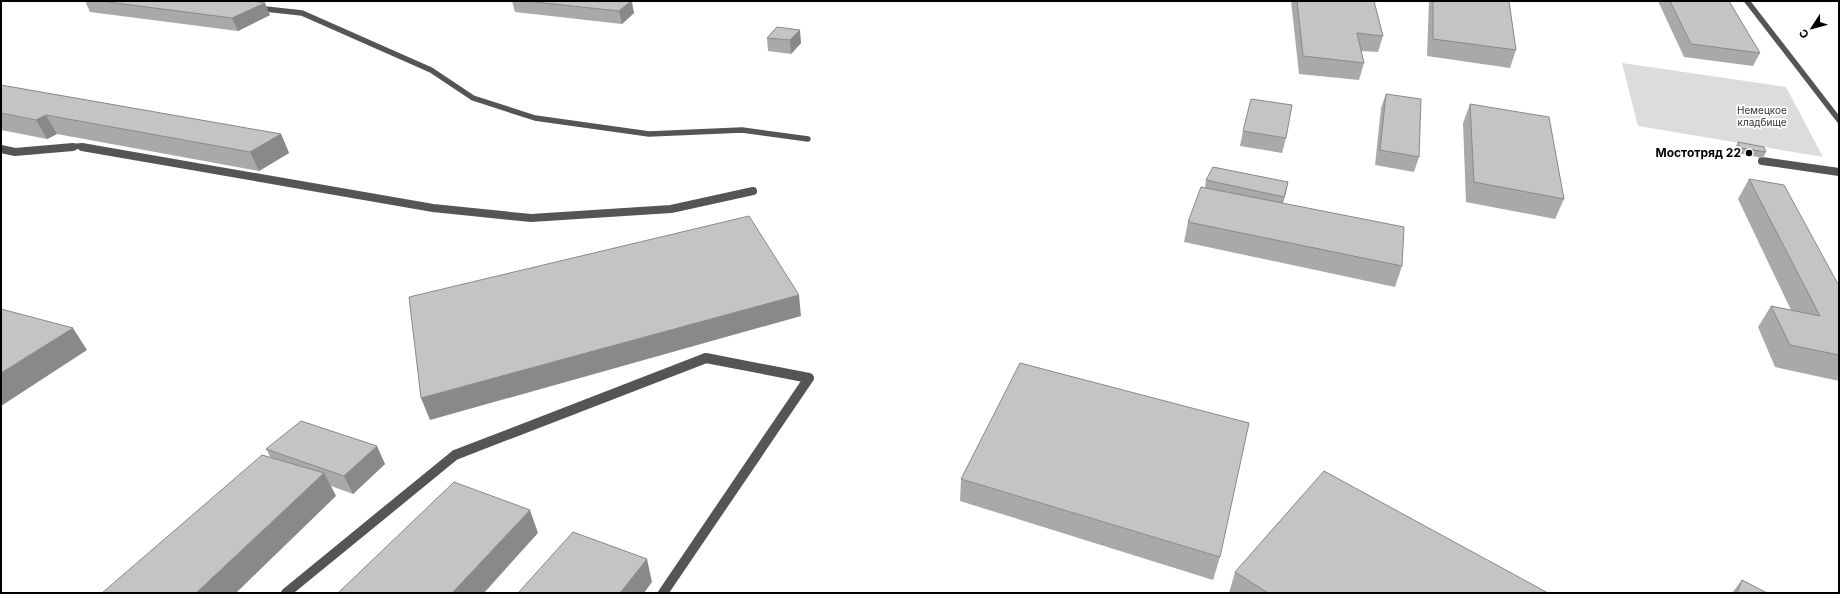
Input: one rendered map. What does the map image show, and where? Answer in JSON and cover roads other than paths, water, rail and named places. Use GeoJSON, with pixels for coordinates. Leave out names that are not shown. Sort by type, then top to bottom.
{"type":"FeatureCollection","features":[{"type":"Feature","properties":{"kind":"street"},"geometry":{"type":"LineString","coordinates":[[1747,1],[1839,120]]}},
{"type":"Feature","properties":{"kind":"street"},"geometry":{"type":"LineString","coordinates":[[249,7],[302,14],[431,70],[473,98],[536,118],[649,134],[742,130],[808,139]]}},
{"type":"Feature","properties":{"kind":"street"},"geometry":{"type":"LineString","coordinates":[[1,149],[15,152],[79,146],[433,208],[530,218],[671,209],[753,191]]}},
{"type":"Feature","properties":{"kind":"street"},"geometry":{"type":"LineString","coordinates":[[1762,161],[1839,172]]}},
{"type":"Feature","properties":{"kind":"street"},"geometry":{"type":"LineString","coordinates":[[286,593],[456,455],[706,358],[809,378],[662,593]]}},
{"type":"Feature","properties":{"kind":"place","name":"Мостотряд 22"},"geometry":{"type":"Point","coordinates":[1749,153]}},
{"type":"Feature","properties":{"kind":"park label","name":"Немецкое кладбище"},"geometry":{"type":"Point","coordinates":[1762,116]}}]}
